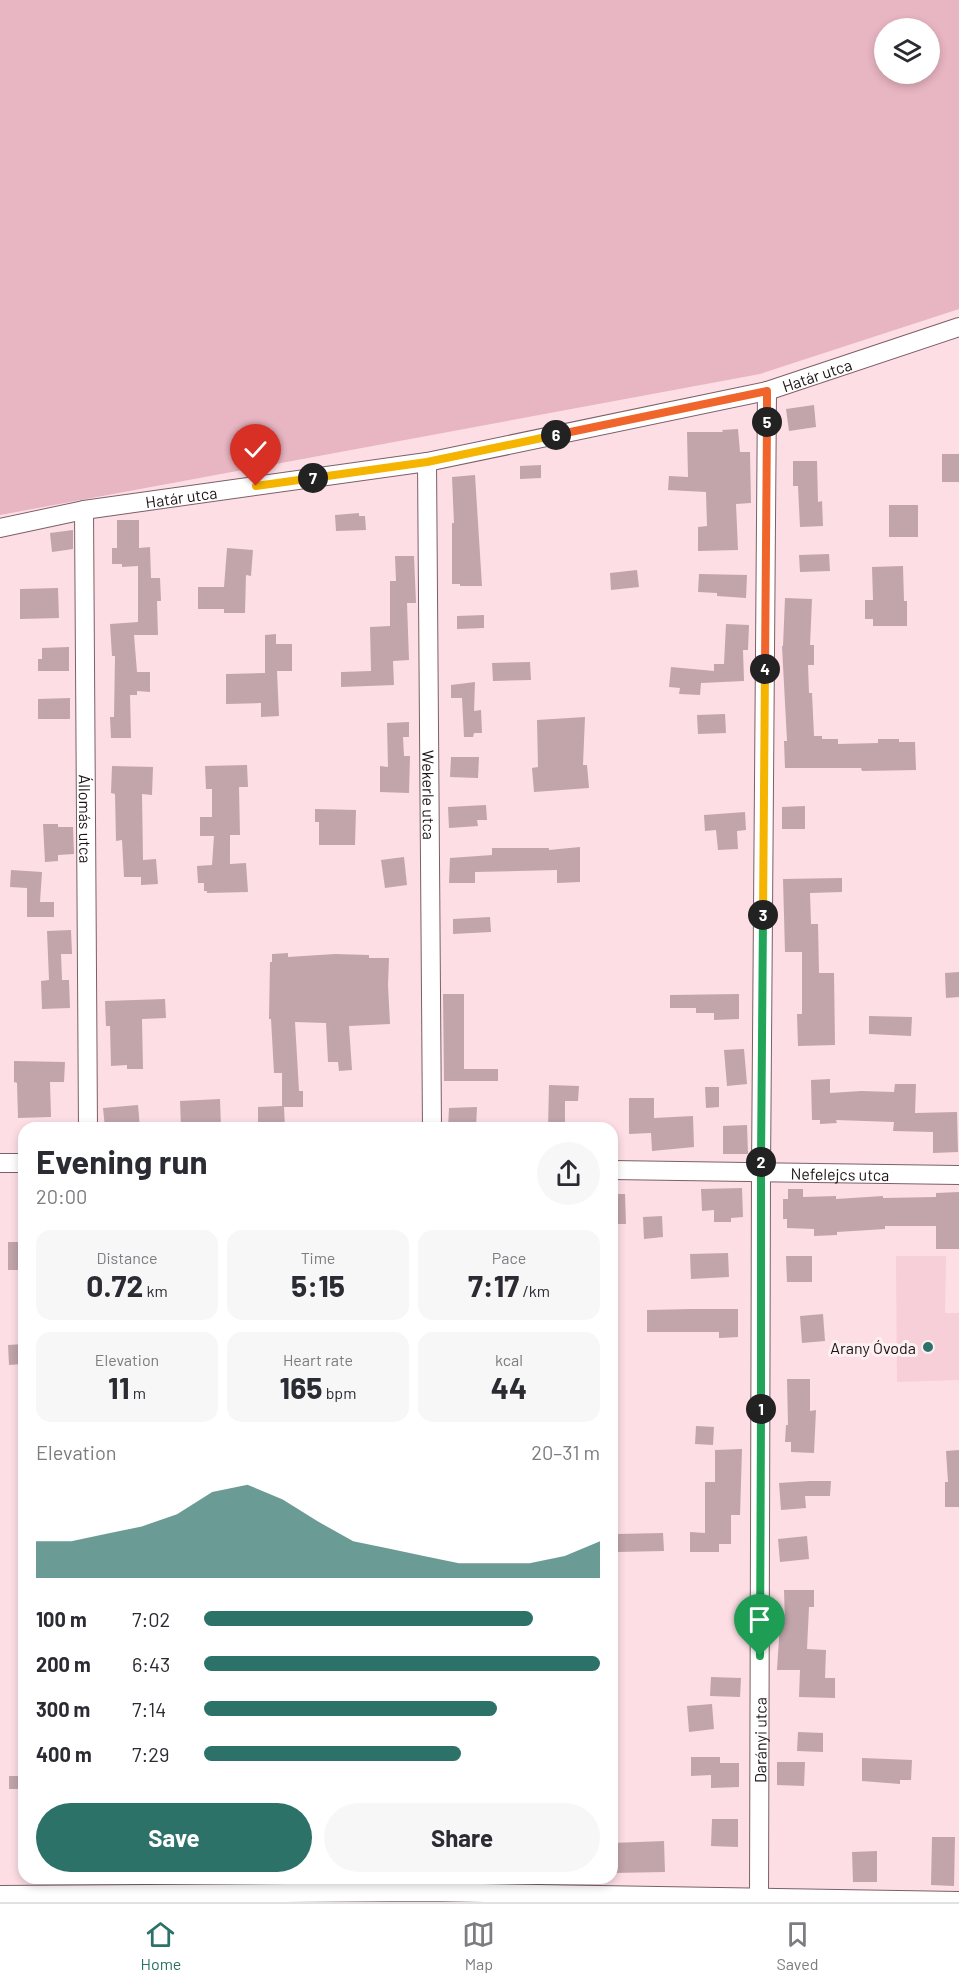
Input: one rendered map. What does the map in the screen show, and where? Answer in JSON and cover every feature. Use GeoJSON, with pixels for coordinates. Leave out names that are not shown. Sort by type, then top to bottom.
{"type":"FeatureCollection","features":[{"type":"Feature","properties":{"kind":"street","name":"Határ utca"},"geometry":{"type":"LineString","coordinates":[[0,528],[84,510],[427,462],[767,391],[959,327]]}},
{"type":"Feature","properties":{"kind":"street","name":"Darányi utca"},"geometry":{"type":"LineString","coordinates":[[759,1900],[761,1172],[767,391]]}},
{"type":"Feature","properties":{"kind":"street","name":"Wekerle utca"},"geometry":{"type":"LineString","coordinates":[[427,462],[432,1122]]}},
{"type":"Feature","properties":{"kind":"street","name":"Állomás utca"},"geometry":{"type":"LineString","coordinates":[[84,510],[88,1122]]}},
{"type":"Feature","properties":{"kind":"street"},"geometry":{"type":"LineString","coordinates":[[0,1163],[18,1163]]}},
{"type":"Feature","properties":{"kind":"street","name":"Nefelejcs utca"},"geometry":{"type":"LineString","coordinates":[[618,1170],[959,1174]]}},
{"type":"Feature","properties":{"kind":"street"},"geometry":{"type":"LineString","coordinates":[[0,1895],[86,1892],[426,1891],[759,1900],[959,1901]]}},
{"type":"Feature","properties":{"kind":"shaded area"},"geometry":{"type":"Polygon","coordinates":[[[0,0],[959,0],[959,309],[760,374],[0,515],[0,0]]]}},
{"type":"Feature","properties":{"kind":"shaded area","name":"Arany Óvoda"},"geometry":{"type":"Polygon","coordinates":[[[896,1256],[946,1256],[945,1313],[959,1313],[959,1380],[897,1382],[896,1256]]]}},
{"type":"Feature","properties":{"kind":"building"},"geometry":{"type":"Polygon","coordinates":[[[814,405],[816,427],[789,431],[786,409],[814,405]]]}},
{"type":"Feature","properties":{"kind":"building"},"geometry":{"type":"Polygon","coordinates":[[[738,429],[740,452],[750,452],[751,503],[736,504],[738,550],[698,551],[698,527],[707,526],[706,492],[668,490],[669,476],[688,477],[687,432],[723,432],[722,430],[738,429]]]}},
{"type":"Feature","properties":{"kind":"building"},"geometry":{"type":"Polygon","coordinates":[[[942,454],[959,454],[959,482],[942,482],[942,454]]]}},
{"type":"Feature","properties":{"kind":"building"},"geometry":{"type":"Polygon","coordinates":[[[793,461],[817,461],[818,502],[822,501],[823,526],[800,527],[798,486],[793,486],[793,461]]]}},
{"type":"Feature","properties":{"kind":"building"},"geometry":{"type":"Polygon","coordinates":[[[541,465],[541,478],[520,479],[520,466],[541,465]]]}},
{"type":"Feature","properties":{"kind":"building"},"geometry":{"type":"Polygon","coordinates":[[[475,475],[482,586],[460,586],[460,584],[452,584],[452,523],[454,523],[452,477],[475,475]]]}},
{"type":"Feature","properties":{"kind":"building"},"geometry":{"type":"Polygon","coordinates":[[[889,505],[918,505],[918,537],[889,537],[889,505]]]}},
{"type":"Feature","properties":{"kind":"building"},"geometry":{"type":"Polygon","coordinates":[[[359,513],[359,516],[365,516],[366,530],[336,531],[335,515],[359,513]]]}},
{"type":"Feature","properties":{"kind":"building"},"geometry":{"type":"Polygon","coordinates":[[[117,520],[139,520],[139,548],[150,547],[151,578],[160,578],[161,601],[157,601],[158,635],[134,635],[137,672],[150,672],[150,692],[137,691],[137,695],[130,695],[131,738],[111,738],[110,717],[114,717],[115,656],[112,656],[110,624],[138,622],[138,566],[122,567],[122,564],[112,564],[112,548],[117,548],[117,520]]]}},
{"type":"Feature","properties":{"kind":"building"},"geometry":{"type":"Polygon","coordinates":[[[73,530],[73,549],[52,552],[50,533],[73,530]]]}},
{"type":"Feature","properties":{"kind":"building"},"geometry":{"type":"Polygon","coordinates":[[[227,548],[253,550],[251,576],[246,575],[245,613],[224,613],[224,609],[198,609],[198,587],[224,587],[227,548]]]}},
{"type":"Feature","properties":{"kind":"building"},"geometry":{"type":"Polygon","coordinates":[[[829,554],[830,571],[800,572],[799,555],[829,554]]]}},
{"type":"Feature","properties":{"kind":"building"},"geometry":{"type":"Polygon","coordinates":[[[395,556],[414,556],[416,603],[407,603],[409,660],[393,661],[394,685],[341,687],[341,672],[371,671],[370,627],[390,626],[390,581],[396,581],[395,556]]]}},
{"type":"Feature","properties":{"kind":"building"},"geometry":{"type":"Polygon","coordinates":[[[903,566],[907,626],[873,626],[873,619],[865,619],[865,600],[873,600],[872,567],[903,566]]]}},
{"type":"Feature","properties":{"kind":"building"},"geometry":{"type":"Polygon","coordinates":[[[637,570],[639,587],[611,590],[610,573],[637,570]]]}},
{"type":"Feature","properties":{"kind":"building"},"geometry":{"type":"Polygon","coordinates":[[[699,574],[747,575],[746,598],[698,592],[699,574]]]}},
{"type":"Feature","properties":{"kind":"building"},"geometry":{"type":"Polygon","coordinates":[[[58,588],[59,618],[20,619],[20,589],[58,588]]]}},
{"type":"Feature","properties":{"kind":"building"},"geometry":{"type":"Polygon","coordinates":[[[785,598],[812,599],[810,645],[814,645],[814,665],[808,665],[814,736],[822,736],[822,739],[838,739],[838,744],[878,743],[878,739],[915,742],[916,770],[862,771],[861,768],[785,768],[784,741],[787,741],[782,646],[785,598]]]}},
{"type":"Feature","properties":{"kind":"building"},"geometry":{"type":"Polygon","coordinates":[[[484,615],[484,628],[457,629],[457,616],[484,615]]]}},
{"type":"Feature","properties":{"kind":"building"},"geometry":{"type":"Polygon","coordinates":[[[726,624],[749,625],[748,650],[743,650],[744,681],[701,683],[700,695],[679,694],[680,688],[669,687],[671,667],[714,671],[714,664],[724,664],[726,624]]]}},
{"type":"Feature","properties":{"kind":"building"},"geometry":{"type":"Polygon","coordinates":[[[276,634],[276,644],[292,644],[292,671],[277,671],[279,716],[261,717],[261,703],[226,704],[226,674],[265,673],[265,635],[276,634]]]}},
{"type":"Feature","properties":{"kind":"building"},"geometry":{"type":"Polygon","coordinates":[[[69,647],[69,671],[38,671],[38,659],[42,659],[42,648],[69,647]]]}},
{"type":"Feature","properties":{"kind":"building"},"geometry":{"type":"Polygon","coordinates":[[[530,662],[531,680],[493,681],[492,663],[530,662]]]}},
{"type":"Feature","properties":{"kind":"building"},"geometry":{"type":"Polygon","coordinates":[[[475,682],[474,711],[481,710],[482,733],[474,733],[473,737],[464,737],[462,698],[451,698],[451,685],[475,682]]]}},
{"type":"Feature","properties":{"kind":"building"},"geometry":{"type":"Polygon","coordinates":[[[70,698],[70,719],[38,719],[38,699],[70,698]]]}},
{"type":"Feature","properties":{"kind":"building"},"geometry":{"type":"Polygon","coordinates":[[[725,714],[726,733],[698,734],[697,715],[725,714]]]}},
{"type":"Feature","properties":{"kind":"building"},"geometry":{"type":"Polygon","coordinates":[[[585,717],[583,765],[587,765],[589,788],[534,792],[532,768],[538,767],[537,720],[585,717]]]}},
{"type":"Feature","properties":{"kind":"building"},"geometry":{"type":"Polygon","coordinates":[[[409,722],[409,737],[403,737],[404,756],[410,756],[409,793],[380,792],[380,766],[388,767],[387,723],[409,722]]]}},
{"type":"Feature","properties":{"kind":"building"},"geometry":{"type":"Polygon","coordinates":[[[451,757],[479,757],[478,778],[450,777],[451,757]]]}},
{"type":"Feature","properties":{"kind":"building"},"geometry":{"type":"Polygon","coordinates":[[[247,765],[248,787],[239,787],[240,835],[230,835],[230,864],[246,863],[248,892],[207,893],[204,891],[204,883],[198,883],[197,866],[212,865],[214,836],[200,836],[200,817],[212,817],[212,789],[206,789],[205,766],[247,765]]]}},
{"type":"Feature","properties":{"kind":"building"},"geometry":{"type":"Polygon","coordinates":[[[112,766],[153,767],[152,795],[142,794],[143,860],[156,859],[158,884],[141,885],[141,877],[124,877],[122,840],[116,841],[115,794],[111,793],[112,766]]]}},
{"type":"Feature","properties":{"kind":"building"},"geometry":{"type":"Polygon","coordinates":[[[486,805],[487,820],[477,820],[478,826],[449,828],[448,807],[486,805]]]}},
{"type":"Feature","properties":{"kind":"building"},"geometry":{"type":"Polygon","coordinates":[[[805,806],[805,829],[782,829],[782,807],[805,806]]]}},
{"type":"Feature","properties":{"kind":"building"},"geometry":{"type":"Polygon","coordinates":[[[315,809],[356,810],[355,845],[319,845],[319,822],[315,822],[315,809]]]}},
{"type":"Feature","properties":{"kind":"building"},"geometry":{"type":"Polygon","coordinates":[[[745,812],[746,830],[737,831],[738,849],[718,850],[716,830],[705,831],[704,815],[745,812]]]}},
{"type":"Feature","properties":{"kind":"building"},"geometry":{"type":"Polygon","coordinates":[[[43,824],[73,827],[74,854],[58,855],[58,861],[45,862],[43,824]]]}},
{"type":"Feature","properties":{"kind":"building"},"geometry":{"type":"Polygon","coordinates":[[[580,847],[580,882],[557,883],[557,870],[475,872],[475,883],[449,883],[450,858],[492,855],[492,848],[549,848],[549,850],[580,847]]]}},
{"type":"Feature","properties":{"kind":"building"},"geometry":{"type":"Polygon","coordinates":[[[404,857],[407,885],[385,888],[381,860],[404,857]]]}},
{"type":"Feature","properties":{"kind":"building"},"geometry":{"type":"Polygon","coordinates":[[[11,870],[42,872],[40,902],[54,902],[54,917],[27,917],[27,888],[10,887],[11,870]]]}},
{"type":"Feature","properties":{"kind":"building"},"geometry":{"type":"Polygon","coordinates":[[[842,878],[842,892],[810,893],[811,924],[818,924],[819,973],[834,973],[835,1045],[798,1046],[797,1014],[802,1014],[802,952],[785,952],[783,879],[842,878]]]}},
{"type":"Feature","properties":{"kind":"building"},"geometry":{"type":"Polygon","coordinates":[[[490,917],[491,932],[453,934],[453,919],[490,917]]]}},
{"type":"Feature","properties":{"kind":"building"},"geometry":{"type":"Polygon","coordinates":[[[71,930],[72,954],[61,954],[62,980],[69,980],[70,1008],[42,1009],[41,981],[49,980],[47,931],[71,930]]]}},
{"type":"Feature","properties":{"kind":"building"},"geometry":{"type":"Polygon","coordinates":[[[288,953],[288,957],[335,954],[389,958],[390,1024],[349,1026],[352,1070],[339,1071],[338,1062],[328,1062],[326,1023],[295,1022],[299,1091],[303,1091],[303,1107],[284,1107],[285,1122],[258,1122],[258,1107],[282,1106],[282,1073],[274,1073],[271,1019],[269,1019],[272,954],[288,953]]]}},
{"type":"Feature","properties":{"kind":"building"},"geometry":{"type":"Polygon","coordinates":[[[959,972],[959,997],[946,998],[945,973],[959,972]]]}},
{"type":"Feature","properties":{"kind":"building"},"geometry":{"type":"Polygon","coordinates":[[[443,994],[464,994],[464,1069],[498,1069],[498,1081],[444,1081],[443,994]]]}},
{"type":"Feature","properties":{"kind":"building"},"geometry":{"type":"Polygon","coordinates":[[[739,994],[739,1019],[714,1020],[714,1013],[696,1013],[696,1008],[670,1008],[670,995],[739,994]]]}},
{"type":"Feature","properties":{"kind":"building"},"geometry":{"type":"Polygon","coordinates":[[[165,999],[166,1018],[142,1019],[143,1069],[127,1069],[127,1065],[111,1066],[110,1026],[106,1026],[105,1001],[165,999]]]}},
{"type":"Feature","properties":{"kind":"building"},"geometry":{"type":"Polygon","coordinates":[[[869,1016],[912,1017],[911,1036],[869,1034],[869,1016]]]}},
{"type":"Feature","properties":{"kind":"building"},"geometry":{"type":"Polygon","coordinates":[[[744,1049],[747,1084],[727,1086],[724,1050],[744,1049]]]}},
{"type":"Feature","properties":{"kind":"building"},"geometry":{"type":"Polygon","coordinates":[[[14,1061],[65,1062],[64,1082],[50,1082],[51,1117],[18,1118],[14,1061]]]}},
{"type":"Feature","properties":{"kind":"building"},"geometry":{"type":"Polygon","coordinates":[[[830,1079],[830,1093],[894,1092],[895,1084],[916,1084],[915,1113],[957,1112],[958,1152],[933,1153],[933,1132],[893,1131],[894,1122],[836,1120],[837,1123],[820,1124],[820,1120],[812,1120],[811,1080],[830,1079]]]}},
{"type":"Feature","properties":{"kind":"building"},"geometry":{"type":"Polygon","coordinates":[[[549,1085],[579,1086],[578,1101],[565,1101],[565,1122],[548,1122],[549,1085]]]}},
{"type":"Feature","properties":{"kind":"building"},"geometry":{"type":"Polygon","coordinates":[[[705,1087],[719,1087],[719,1107],[706,1108],[705,1087]]]}},
{"type":"Feature","properties":{"kind":"building"},"geometry":{"type":"Polygon","coordinates":[[[629,1098],[654,1098],[654,1118],[693,1116],[694,1147],[652,1151],[651,1133],[629,1134],[629,1098]]]}},
{"type":"Feature","properties":{"kind":"building"},"geometry":{"type":"Polygon","coordinates":[[[220,1099],[221,1122],[181,1122],[180,1101],[220,1099]]]}},
{"type":"Feature","properties":{"kind":"building"},"geometry":{"type":"Polygon","coordinates":[[[138,1105],[139,1122],[104,1122],[103,1108],[138,1105]]]}},
{"type":"Feature","properties":{"kind":"building"},"geometry":{"type":"Polygon","coordinates":[[[477,1107],[476,1122],[448,1122],[449,1108],[477,1107]]]}},
{"type":"Feature","properties":{"kind":"building"},"geometry":{"type":"Polygon","coordinates":[[[747,1125],[748,1154],[723,1154],[723,1126],[747,1125]]]}},
{"type":"Feature","properties":{"kind":"building"},"geometry":{"type":"Polygon","coordinates":[[[742,1188],[743,1217],[731,1218],[731,1222],[714,1222],[714,1210],[702,1211],[701,1189],[742,1188]]]}},
{"type":"Feature","properties":{"kind":"building"},"geometry":{"type":"Polygon","coordinates":[[[788,1189],[803,1189],[803,1197],[836,1196],[836,1199],[883,1196],[883,1198],[936,1197],[936,1193],[959,1192],[959,1249],[936,1249],[936,1226],[885,1226],[885,1229],[814,1236],[814,1229],[787,1228],[787,1219],[783,1219],[783,1199],[788,1199],[788,1189]]]}},
{"type":"Feature","properties":{"kind":"building"},"geometry":{"type":"Polygon","coordinates":[[[618,1194],[625,1194],[626,1224],[618,1224],[618,1194]]]}},
{"type":"Feature","properties":{"kind":"building"},"geometry":{"type":"Polygon","coordinates":[[[662,1216],[663,1237],[644,1239],[643,1217],[662,1216]]]}},
{"type":"Feature","properties":{"kind":"building"},"geometry":{"type":"Polygon","coordinates":[[[8,1242],[18,1242],[18,1270],[8,1270],[8,1242]]]}},
{"type":"Feature","properties":{"kind":"building"},"geometry":{"type":"Polygon","coordinates":[[[728,1253],[729,1277],[691,1279],[690,1254],[728,1253]]]}},
{"type":"Feature","properties":{"kind":"building"},"geometry":{"type":"Polygon","coordinates":[[[786,1256],[812,1256],[812,1282],[787,1282],[786,1256]]]}},
{"type":"Feature","properties":{"kind":"building"},"geometry":{"type":"Polygon","coordinates":[[[738,1309],[738,1337],[719,1338],[719,1332],[647,1332],[647,1310],[738,1309]]]}},
{"type":"Feature","properties":{"kind":"building"},"geometry":{"type":"Polygon","coordinates":[[[823,1314],[825,1341],[802,1343],[800,1316],[823,1314]]]}},
{"type":"Feature","properties":{"kind":"building"},"geometry":{"type":"Polygon","coordinates":[[[18,1344],[18,1364],[9,1365],[8,1345],[18,1344]]]}},
{"type":"Feature","properties":{"kind":"building"},"geometry":{"type":"Polygon","coordinates":[[[787,1379],[810,1379],[810,1411],[816,1410],[814,1453],[791,1452],[791,1442],[785,1442],[786,1425],[788,1425],[787,1379]]]}},
{"type":"Feature","properties":{"kind":"building"},"geometry":{"type":"Polygon","coordinates":[[[696,1426],[714,1427],[713,1445],[695,1444],[696,1426]]]}},
{"type":"Feature","properties":{"kind":"building"},"geometry":{"type":"Polygon","coordinates":[[[742,1449],[740,1515],[731,1515],[731,1544],[719,1544],[719,1552],[690,1552],[690,1532],[705,1533],[705,1482],[715,1482],[715,1450],[742,1449]]]}},
{"type":"Feature","properties":{"kind":"building"},"geometry":{"type":"Polygon","coordinates":[[[959,1450],[959,1507],[945,1507],[945,1482],[948,1482],[946,1451],[959,1450]]]}},
{"type":"Feature","properties":{"kind":"building"},"geometry":{"type":"Polygon","coordinates":[[[831,1481],[830,1496],[805,1496],[806,1508],[781,1510],[779,1483],[831,1481]]]}},
{"type":"Feature","properties":{"kind":"building"},"geometry":{"type":"Polygon","coordinates":[[[663,1533],[664,1551],[618,1552],[618,1534],[663,1533]]]}},
{"type":"Feature","properties":{"kind":"building"},"geometry":{"type":"Polygon","coordinates":[[[807,1536],[809,1559],[780,1562],[778,1539],[807,1536]]]}},
{"type":"Feature","properties":{"kind":"building"},"geometry":{"type":"Polygon","coordinates":[[[784,1590],[814,1590],[814,1607],[809,1607],[807,1649],[826,1650],[825,1678],[835,1678],[835,1698],[799,1697],[800,1670],[777,1670],[780,1622],[785,1622],[784,1590]]]}},
{"type":"Feature","properties":{"kind":"building"},"geometry":{"type":"Polygon","coordinates":[[[711,1677],[741,1678],[740,1697],[710,1696],[711,1677]]]}},
{"type":"Feature","properties":{"kind":"building"},"geometry":{"type":"Polygon","coordinates":[[[712,1704],[714,1729],[689,1732],[687,1706],[712,1704]]]}},
{"type":"Feature","properties":{"kind":"building"},"geometry":{"type":"Polygon","coordinates":[[[798,1732],[823,1733],[823,1752],[797,1751],[798,1732]]]}},
{"type":"Feature","properties":{"kind":"building"},"geometry":{"type":"Polygon","coordinates":[[[691,1757],[720,1757],[720,1763],[739,1763],[739,1787],[711,1788],[711,1775],[691,1776],[691,1757]]]}},
{"type":"Feature","properties":{"kind":"building"},"geometry":{"type":"Polygon","coordinates":[[[862,1758],[912,1760],[911,1780],[900,1780],[900,1784],[862,1781],[862,1758]]]}},
{"type":"Feature","properties":{"kind":"building"},"geometry":{"type":"Polygon","coordinates":[[[777,1762],[805,1762],[804,1786],[777,1785],[777,1762]]]}},
{"type":"Feature","properties":{"kind":"building"},"geometry":{"type":"Polygon","coordinates":[[[9,1776],[18,1776],[18,1789],[9,1789],[9,1776]]]}},
{"type":"Feature","properties":{"kind":"building"},"geometry":{"type":"Polygon","coordinates":[[[712,1819],[738,1819],[738,1847],[711,1846],[712,1819]]]}},
{"type":"Feature","properties":{"kind":"building"},"geometry":{"type":"Polygon","coordinates":[[[932,1837],[955,1837],[954,1886],[931,1885],[932,1837]]]}},
{"type":"Feature","properties":{"kind":"building"},"geometry":{"type":"Polygon","coordinates":[[[664,1841],[665,1872],[618,1873],[618,1843],[664,1841]]]}},
{"type":"Feature","properties":{"kind":"building"},"geometry":{"type":"Polygon","coordinates":[[[877,1851],[877,1882],[853,1882],[852,1852],[877,1851]]]}},
{"type":"Feature","properties":{"kind":"place","name":"Arany Óvoda"},"geometry":{"type":"Point","coordinates":[928,1347]}},
{"type":"Feature","properties":{"kind":"route"},"geometry":{"type":"LineString","coordinates":[[256,486],[427,462],[767,391],[760,1656]]}}]}
